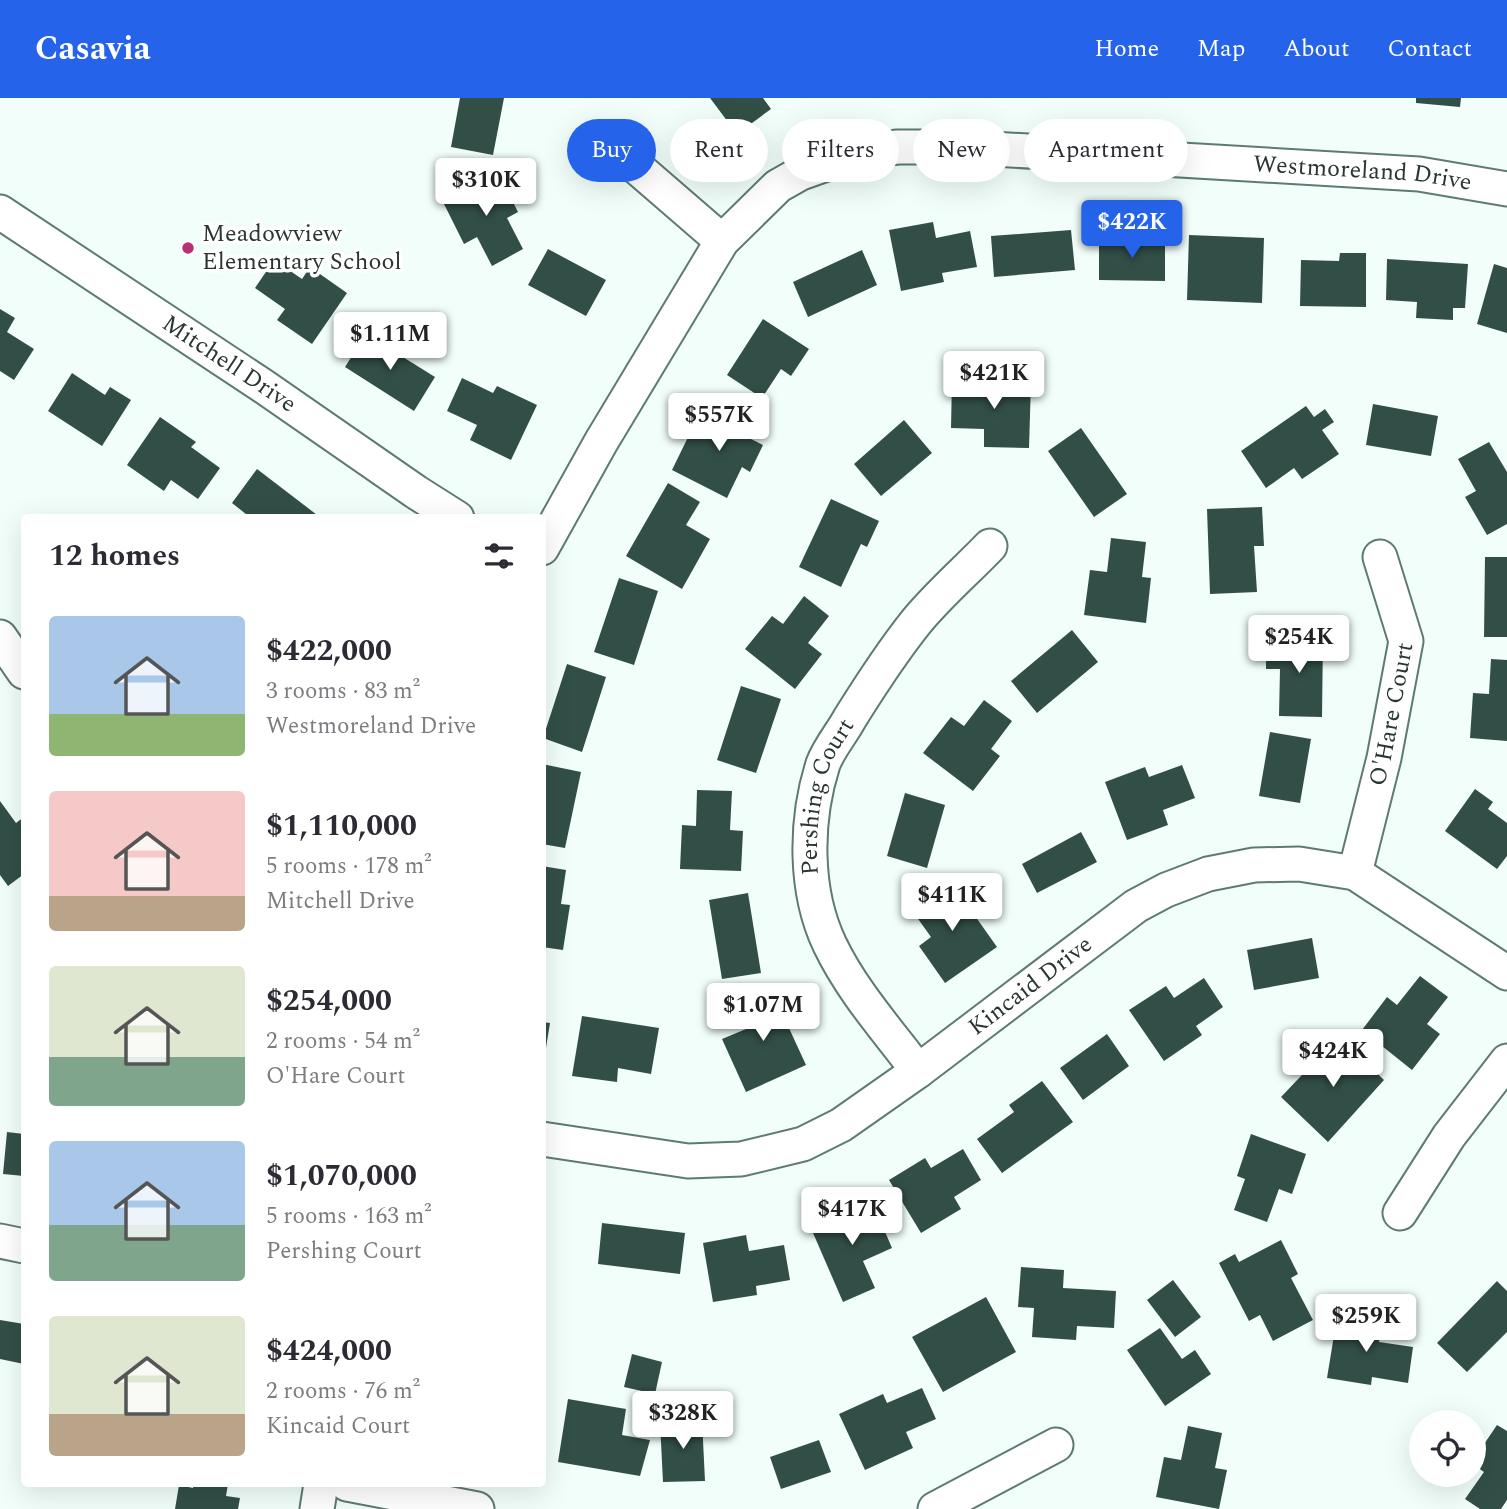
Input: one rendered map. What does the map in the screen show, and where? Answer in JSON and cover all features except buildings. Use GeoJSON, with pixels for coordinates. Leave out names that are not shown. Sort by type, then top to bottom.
{"type":"FeatureCollection","features":[{"type":"Feature","properties":{"kind":"street","name":"Westmoreland Drive"},"geometry":{"type":"LineString","coordinates":[[546,541],[601,442],[722,241],[778,186],[801,173],[849,156],[898,147],[959,147],[1419,174],[1507,189]]}},
{"type":"Feature","properties":{"kind":"street"},"geometry":{"type":"LineString","coordinates":[[654,182],[722,241]]}},
{"type":"Feature","properties":{"kind":"street","name":"Mitchell Drive"},"geometry":{"type":"LineString","coordinates":[[0,212],[451,514]]}},
{"type":"Feature","properties":{"kind":"street","name":"Pershing Court"},"geometry":{"type":"LineString","coordinates":[[918,1071],[856,988],[829,943],[812,883],[809,856],[812,819],[824,762],[863,698],[916,621],[990,546]]}},
{"type":"Feature","properties":{"kind":"street","name":"O'Hare Court"},"geometry":{"type":"LineString","coordinates":[[1355,873],[1384,758],[1406,641],[1380,557]]}},
{"type":"Feature","properties":{"kind":"street"},"geometry":{"type":"LineString","coordinates":[[0,637],[21,668]]}},
{"type":"Feature","properties":{"kind":"street","name":"Kincaid Drive"},"geometry":{"type":"LineString","coordinates":[[546,1140],[688,1161],[741,1159],[803,1144],[841,1125],[918,1071],[1136,906],[1166,890],[1208,874],[1254,865],[1299,864],[1355,873],[1507,973]]}},
{"type":"Feature","properties":{"kind":"street"},"geometry":{"type":"LineString","coordinates":[[1400,1213],[1449,1136],[1507,1061]]}},
{"type":"Feature","properties":{"kind":"street"},"geometry":{"type":"LineString","coordinates":[[0,1241],[21,1245]]}},
{"type":"Feature","properties":{"kind":"street"},"geometry":{"type":"LineString","coordinates":[[935,1509],[1056,1445]]}},
{"type":"Feature","properties":{"kind":"street"},"geometry":{"type":"LineString","coordinates":[[317,1509],[321,1487]]}},
{"type":"Feature","properties":{"kind":"street"},"geometry":{"type":"LineString","coordinates":[[363,1487],[477,1509]]}},
{"type":"Feature","properties":{"kind":"place","name":"Meadowview Elementary School"},"geometry":{"type":"Point","coordinates":[188,248]}}]}
